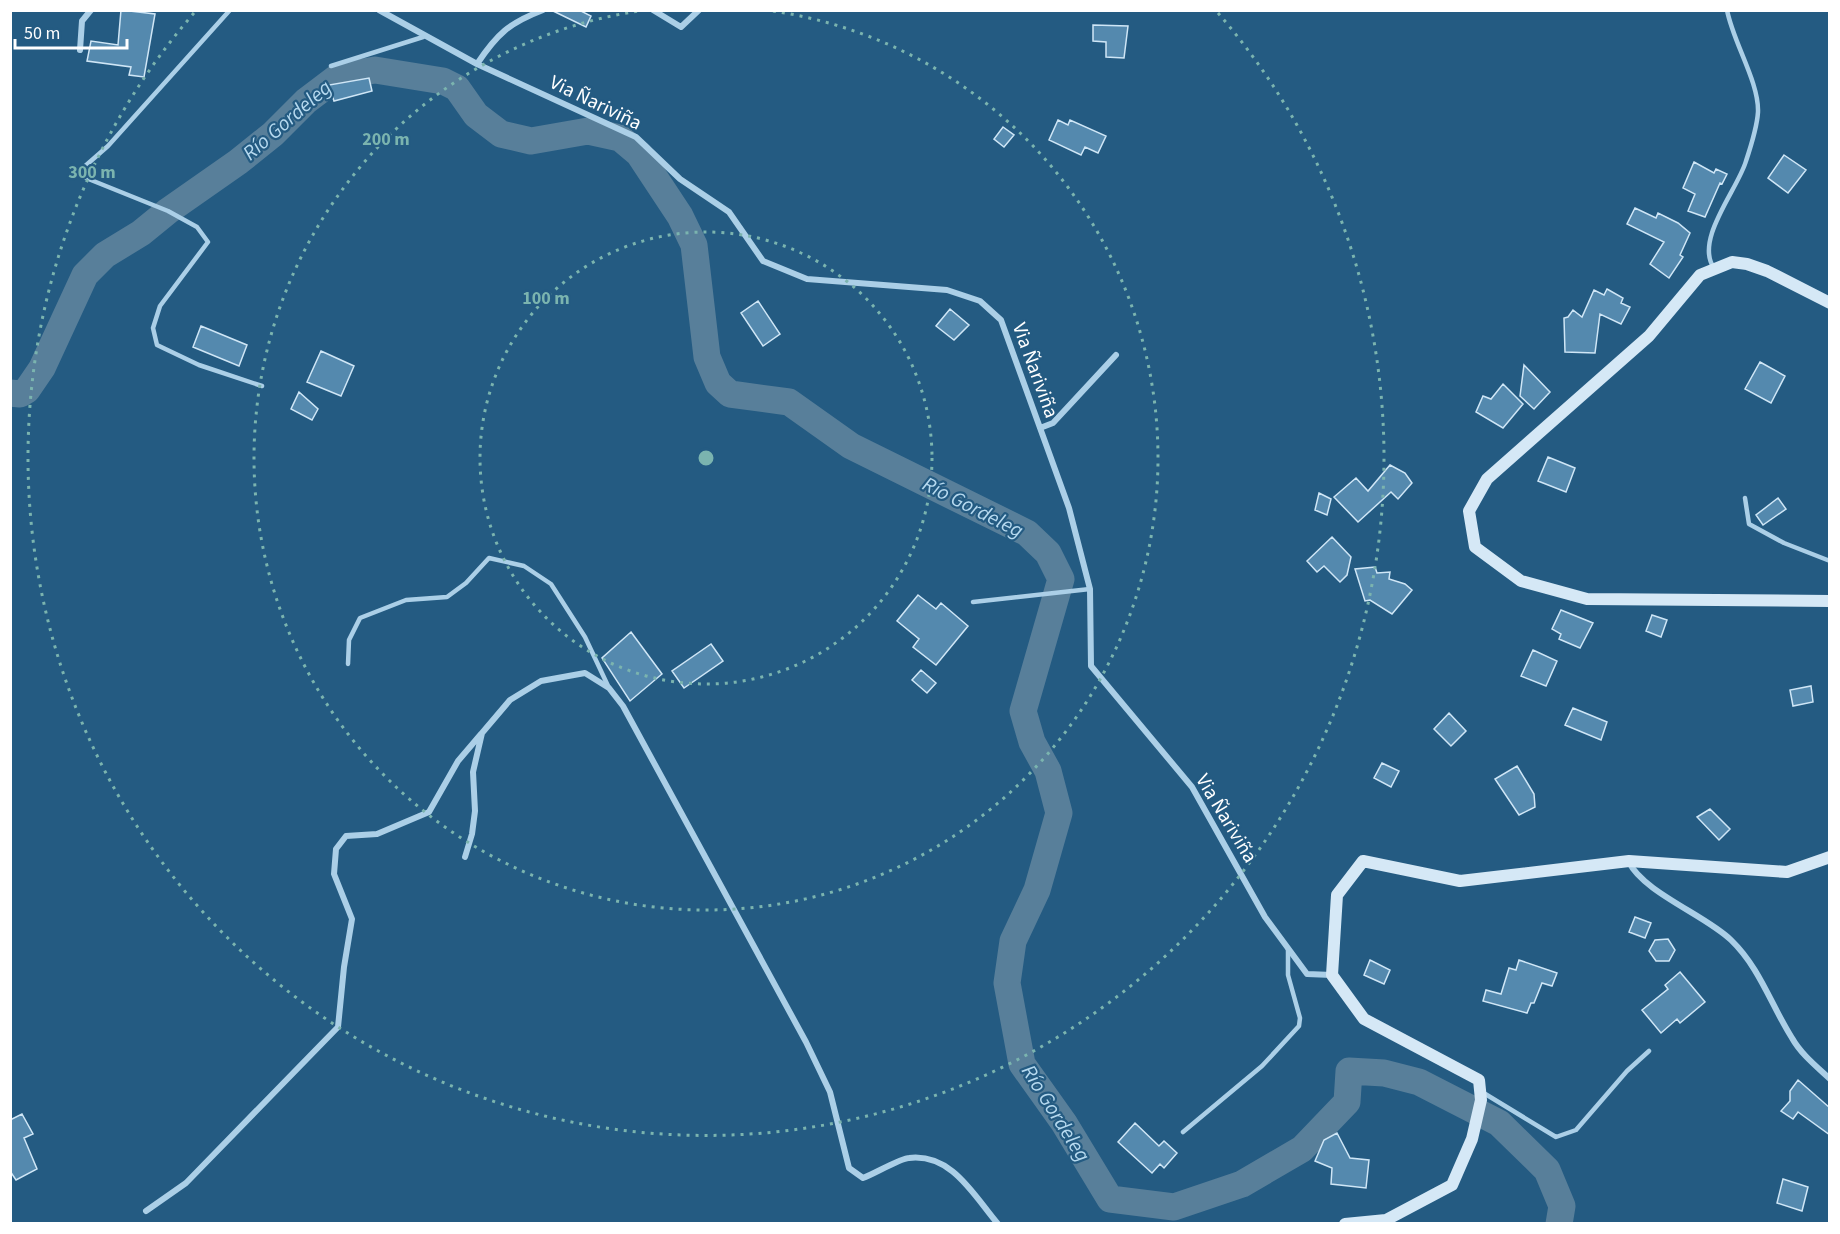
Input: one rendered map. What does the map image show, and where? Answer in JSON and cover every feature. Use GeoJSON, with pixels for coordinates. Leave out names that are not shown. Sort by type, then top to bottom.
{"type":"FeatureCollection","features":[{"type":"Feature","properties":{"kind":"street"},"geometry":{"type":"LineString","coordinates":[[80,50],[82,21],[91,10]]}},
{"type":"Feature","properties":{"kind":"street","name":"Via Ñariviña"},"geometry":{"type":"LineString","coordinates":[[379,10],[423,37],[477,64],[636,137],[680,178],[729,212],[763,261],[807,279],[947,290],[980,301],[1000,320],[1068,508],[1090,589],[1091,666],[1192,787],[1265,917],[1307,974],[1332,975]]}},
{"type":"Feature","properties":{"kind":"street"},"geometry":{"type":"LineString","coordinates":[[477,64],[496,36],[525,17],[543,10]]}},
{"type":"Feature","properties":{"kind":"street"},"geometry":{"type":"LineString","coordinates":[[653,10],[681,27],[699,10]]}},
{"type":"Feature","properties":{"kind":"street"},"geometry":{"type":"LineString","coordinates":[[1827,598],[1587,599],[1521,581],[1475,547],[1469,511],[1487,479],[1649,336],[1700,275],[1732,262],[1746,264],[1767,271],[1830,303]]}},
{"type":"Feature","properties":{"kind":"street"},"geometry":{"type":"LineString","coordinates":[[1040,428],[1053,423],[1116,355]]}},
{"type":"Feature","properties":{"kind":"street"},"geometry":{"type":"LineString","coordinates":[[146,1211],[194,1175],[338,1027],[352,919],[334,874],[336,849],[346,836],[378,834],[429,812],[458,761],[510,700],[541,681],[585,673],[609,688],[623,706],[811,1052],[830,1092],[849,1168],[863,1178],[907,1157],[927,1158],[964,1180],[998,1224]]}},
{"type":"Feature","properties":{"kind":"street"},"geometry":{"type":"LineString","coordinates":[[465,857],[475,811],[473,772],[482,734]]}},
{"type":"Feature","properties":{"kind":"street"},"geometry":{"type":"LineString","coordinates":[[1345,1224],[1386,1220],[1452,1185],[1474,1127],[1480,1095],[1479,1080],[1364,1019],[1332,975],[1337,895],[1363,861],[1460,881],[1629,861],[1787,872],[1830,856]]}},
{"type":"Feature","properties":{"kind":"street"},"geometry":{"type":"LineString","coordinates":[[1629,861],[1633,870],[1664,894],[1730,939],[1767,989],[1792,1040],[1830,1079]]}},
{"type":"Feature","properties":{"kind":"lane"},"geometry":{"type":"LineString","coordinates":[[230,10],[108,146],[84,167],[81,176],[168,211],[197,227],[208,242],[160,306],[153,328],[157,345],[199,365],[262,386]]}},
{"type":"Feature","properties":{"kind":"lane"},"geometry":{"type":"LineString","coordinates":[[1714,268],[1708,254],[1711,237],[1718,216],[1746,164],[1758,111],[1755,89],[1737,47],[1727,10]]}},
{"type":"Feature","properties":{"kind":"lane"},"geometry":{"type":"LineString","coordinates":[[331,66],[423,37]]}},
{"type":"Feature","properties":{"kind":"lane"},"geometry":{"type":"LineString","coordinates":[[1745,498],[1749,524],[1784,543],[1830,561]]}},
{"type":"Feature","properties":{"kind":"lane"},"geometry":{"type":"LineString","coordinates":[[348,664],[349,640],[360,618],[406,600],[447,597],[466,583],[489,558],[524,566],[551,584],[585,637],[609,688]]}},
{"type":"Feature","properties":{"kind":"lane"},"geometry":{"type":"LineString","coordinates":[[973,602],[1090,589]]}},
{"type":"Feature","properties":{"kind":"lane"},"geometry":{"type":"LineString","coordinates":[[1183,1132],[1262,1066],[1299,1026],[1300,1018],[1288,975],[1288,948]]}},
{"type":"Feature","properties":{"kind":"lane"},"geometry":{"type":"LineString","coordinates":[[1480,1095],[1556,1137],[1576,1130],[1627,1071],[1649,1051]]}},
{"type":"Feature","properties":{"kind":"building"},"geometry":{"type":"Polygon","coordinates":[[[121,10],[155,14],[144,77],[129,75],[131,67],[87,61],[91,41],[118,45],[121,10]]]}},
{"type":"Feature","properties":{"kind":"building"},"geometry":{"type":"Polygon","coordinates":[[[551,10],[579,10],[591,16],[586,27],[551,10]]]}},
{"type":"Feature","properties":{"kind":"building"},"geometry":{"type":"Polygon","coordinates":[[[1093,25],[1128,26],[1124,58],[1106,57],[1106,42],[1093,41],[1093,25]]]}},
{"type":"Feature","properties":{"kind":"building"},"geometry":{"type":"Polygon","coordinates":[[[369,78],[372,91],[334,101],[329,85],[369,78]]]}},
{"type":"Feature","properties":{"kind":"building"},"geometry":{"type":"Polygon","coordinates":[[[1058,120],[1068,125],[1070,120],[1106,136],[1098,153],[1085,147],[1081,155],[1049,140],[1058,120]]]}},
{"type":"Feature","properties":{"kind":"building"},"geometry":{"type":"Polygon","coordinates":[[[1003,127],[1014,135],[1004,147],[994,139],[1003,127]]]}},
{"type":"Feature","properties":{"kind":"building"},"geometry":{"type":"Polygon","coordinates":[[[1784,155],[1806,170],[1788,193],[1768,178],[1784,155]]]}},
{"type":"Feature","properties":{"kind":"building"},"geometry":{"type":"Polygon","coordinates":[[[1694,162],[1714,173],[1716,169],[1727,174],[1722,184],[1720,183],[1705,217],[1688,211],[1695,194],[1683,188],[1694,162]]]}},
{"type":"Feature","properties":{"kind":"building"},"geometry":{"type":"Polygon","coordinates":[[[1635,208],[1656,218],[1658,213],[1678,223],[1690,233],[1680,255],[1683,257],[1669,278],[1650,264],[1664,242],[1627,224],[1635,208]]]}},
{"type":"Feature","properties":{"kind":"building"},"geometry":{"type":"Polygon","coordinates":[[[1607,289],[1623,298],[1621,303],[1630,307],[1621,324],[1600,314],[1595,353],[1565,352],[1564,318],[1568,317],[1573,310],[1582,317],[1594,290],[1604,295],[1607,289]]]}},
{"type":"Feature","properties":{"kind":"building"},"geometry":{"type":"Polygon","coordinates":[[[758,301],[780,334],[763,346],[741,313],[758,301]]]}},
{"type":"Feature","properties":{"kind":"building"},"geometry":{"type":"Polygon","coordinates":[[[950,309],[969,325],[954,340],[936,326],[950,309]]]}},
{"type":"Feature","properties":{"kind":"building"},"geometry":{"type":"Polygon","coordinates":[[[201,326],[247,345],[239,366],[193,347],[201,326]]]}},
{"type":"Feature","properties":{"kind":"building"},"geometry":{"type":"Polygon","coordinates":[[[321,351],[354,366],[341,396],[307,382],[321,351]]]}},
{"type":"Feature","properties":{"kind":"building"},"geometry":{"type":"Polygon","coordinates":[[[1760,362],[1785,376],[1771,403],[1745,389],[1760,362]]]}},
{"type":"Feature","properties":{"kind":"building"},"geometry":{"type":"Polygon","coordinates":[[[1524,365],[1550,392],[1534,409],[1520,396],[1524,365]]]}},
{"type":"Feature","properties":{"kind":"building"},"geometry":{"type":"Polygon","coordinates":[[[1503,384],[1523,404],[1503,428],[1476,412],[1483,396],[1491,399],[1503,384]]]}},
{"type":"Feature","properties":{"kind":"building"},"geometry":{"type":"Polygon","coordinates":[[[299,392],[318,409],[312,420],[291,409],[299,392]]]}},
{"type":"Feature","properties":{"kind":"building"},"geometry":{"type":"Polygon","coordinates":[[[1548,457],[1575,468],[1566,492],[1538,481],[1548,457]]]}},
{"type":"Feature","properties":{"kind":"building"},"geometry":{"type":"Polygon","coordinates":[[[1390,465],[1405,473],[1412,483],[1398,499],[1391,492],[1358,522],[1334,497],[1356,478],[1368,491],[1390,465]]]}},
{"type":"Feature","properties":{"kind":"building"},"geometry":{"type":"Polygon","coordinates":[[[1319,493],[1331,499],[1327,515],[1315,510],[1319,493]]]}},
{"type":"Feature","properties":{"kind":"building"},"geometry":{"type":"Polygon","coordinates":[[[1778,498],[1786,509],[1763,525],[1756,515],[1778,498]]]}},
{"type":"Feature","properties":{"kind":"building"},"geometry":{"type":"Polygon","coordinates":[[[1332,537],[1351,557],[1347,575],[1340,582],[1324,566],[1317,572],[1307,561],[1332,537]]]}},
{"type":"Feature","properties":{"kind":"building"},"geometry":{"type":"Polygon","coordinates":[[[1375,567],[1377,573],[1390,572],[1389,579],[1405,584],[1412,590],[1392,614],[1370,600],[1365,601],[1355,569],[1375,567]]]}},
{"type":"Feature","properties":{"kind":"building"},"geometry":{"type":"Polygon","coordinates":[[[918,595],[936,609],[941,603],[968,626],[936,665],[913,647],[919,639],[897,621],[918,595]]]}},
{"type":"Feature","properties":{"kind":"building"},"geometry":{"type":"Polygon","coordinates":[[[1561,610],[1593,623],[1580,648],[1559,639],[1561,634],[1552,629],[1561,610]]]}},
{"type":"Feature","properties":{"kind":"building"},"geometry":{"type":"Polygon","coordinates":[[[1652,615],[1667,620],[1661,637],[1646,631],[1652,615]]]}},
{"type":"Feature","properties":{"kind":"building"},"geometry":{"type":"Polygon","coordinates":[[[631,632],[662,674],[630,701],[602,658],[631,632]]]}},
{"type":"Feature","properties":{"kind":"building"},"geometry":{"type":"Polygon","coordinates":[[[711,644],[723,661],[684,688],[672,671],[711,644]]]}},
{"type":"Feature","properties":{"kind":"building"},"geometry":{"type":"Polygon","coordinates":[[[1533,650],[1557,661],[1546,686],[1521,676],[1533,650]]]}},
{"type":"Feature","properties":{"kind":"building"},"geometry":{"type":"Polygon","coordinates":[[[921,670],[936,683],[927,693],[912,680],[921,670]]]}},
{"type":"Feature","properties":{"kind":"building"},"geometry":{"type":"Polygon","coordinates":[[[1811,686],[1813,702],[1793,706],[1790,690],[1811,686]]]}},
{"type":"Feature","properties":{"kind":"building"},"geometry":{"type":"Polygon","coordinates":[[[1573,708],[1607,722],[1601,740],[1565,725],[1573,708]]]}},
{"type":"Feature","properties":{"kind":"building"},"geometry":{"type":"Polygon","coordinates":[[[1449,713],[1466,731],[1451,746],[1434,729],[1449,713]]]}},
{"type":"Feature","properties":{"kind":"building"},"geometry":{"type":"Polygon","coordinates":[[[1382,763],[1399,771],[1391,787],[1374,778],[1382,763]]]}},
{"type":"Feature","properties":{"kind":"building"},"geometry":{"type":"Polygon","coordinates":[[[1517,766],[1534,794],[1535,807],[1519,815],[1495,779],[1517,766]]]}},
{"type":"Feature","properties":{"kind":"building"},"geometry":{"type":"Polygon","coordinates":[[[1710,809],[1730,829],[1719,840],[1697,817],[1710,809]]]}},
{"type":"Feature","properties":{"kind":"building"},"geometry":{"type":"Polygon","coordinates":[[[1635,917],[1651,923],[1645,938],[1629,932],[1635,917]]]}},
{"type":"Feature","properties":{"kind":"building"},"geometry":{"type":"Polygon","coordinates":[[[1668,939],[1675,950],[1669,961],[1656,961],[1649,951],[1655,940],[1668,939]]]}},
{"type":"Feature","properties":{"kind":"building"},"geometry":{"type":"Polygon","coordinates":[[[1370,960],[1390,970],[1384,984],[1364,975],[1370,960]]]}},
{"type":"Feature","properties":{"kind":"building"},"geometry":{"type":"Polygon","coordinates":[[[1519,960],[1557,973],[1552,986],[1542,983],[1527,1013],[1483,1001],[1486,990],[1501,994],[1509,968],[1516,970],[1519,960]]]}},
{"type":"Feature","properties":{"kind":"building"},"geometry":{"type":"Polygon","coordinates":[[[1680,972],[1705,1002],[1680,1023],[1677,1019],[1661,1033],[1642,1010],[1668,989],[1665,985],[1680,972]]]}},
{"type":"Feature","properties":{"kind":"building"},"geometry":{"type":"Polygon","coordinates":[[[1798,1080],[1830,1108],[1830,1135],[1798,1112],[1793,1119],[1781,1111],[1790,1101],[1790,1091],[1798,1080]]]}},
{"type":"Feature","properties":{"kind":"building"},"geometry":{"type":"Polygon","coordinates":[[[22,1114],[33,1134],[24,1138],[37,1169],[16,1180],[10,1171],[10,1120],[22,1114]]]}},
{"type":"Feature","properties":{"kind":"building"},"geometry":{"type":"Polygon","coordinates":[[[1135,1123],[1159,1146],[1164,1141],[1177,1153],[1164,1168],[1160,1164],[1152,1173],[1118,1142],[1135,1123]]]}},
{"type":"Feature","properties":{"kind":"building"},"geometry":{"type":"Polygon","coordinates":[[[1337,1133],[1350,1158],[1369,1160],[1366,1188],[1331,1184],[1332,1168],[1315,1161],[1324,1140],[1337,1133]]]}},
{"type":"Feature","properties":{"kind":"building"},"geometry":{"type":"Polygon","coordinates":[[[1783,1179],[1808,1187],[1802,1211],[1777,1203],[1783,1179]]]}},
{"type":"Feature","properties":{"kind":"waterway","name":"Río Gordeleg"},"geometry":{"type":"LineString","coordinates":[[10,393],[20,394],[27,390],[42,368],[85,275],[105,255],[141,233],[168,211],[238,162],[273,134],[306,101],[339,76],[375,70],[443,81],[457,88],[476,115],[501,134],[531,141],[588,131],[620,138],[639,154],[680,216],[694,245],[707,357],[718,383],[730,394],[789,402],[851,446],[1027,533],[1048,553],[1061,579],[1023,711],[1032,742],[1048,771],[1059,813],[1037,890],[1013,941],[1007,983],[1022,1064],[1064,1123],[1110,1199],[1174,1207],[1242,1184],[1302,1149],[1347,1102],[1349,1071],[1384,1073],[1419,1082],[1499,1123],[1547,1170],[1562,1206],[1559,1224]]}}]}
